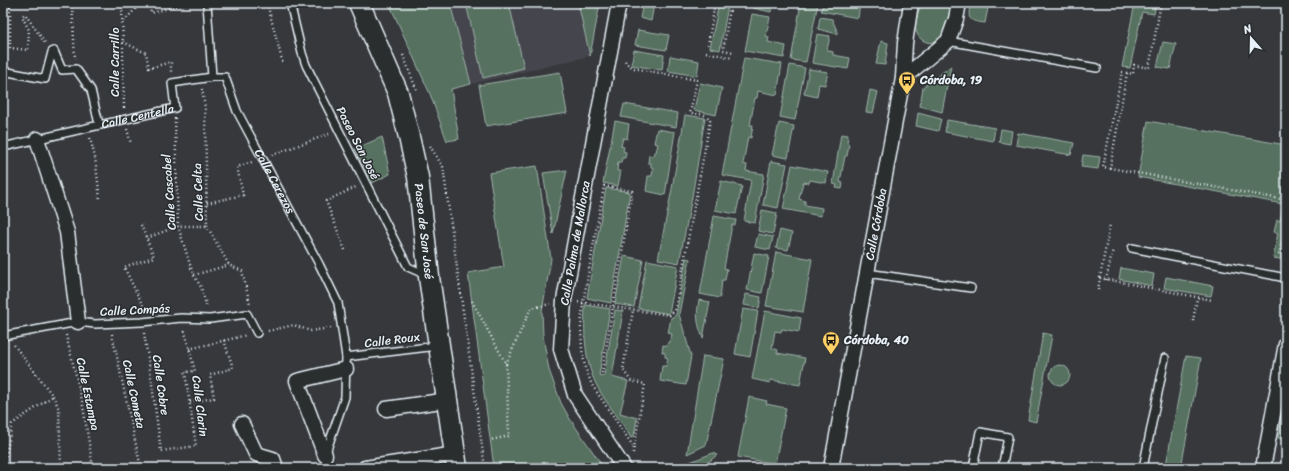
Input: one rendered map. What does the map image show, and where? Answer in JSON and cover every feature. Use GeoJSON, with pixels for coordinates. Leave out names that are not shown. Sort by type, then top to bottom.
{"type":"FeatureCollection","features":[{"type":"Feature","properties":{"kind":"street","name":"Paseo de San José"},"geometry":{"type":"LineString","coordinates":[[359,3],[398,93],[418,177],[429,277],[456,461]]}},
{"type":"Feature","properties":{"kind":"street","name":"Calle Palma de Mallorca"},"geometry":{"type":"LineString","coordinates":[[619,3],[564,300],[561,349],[575,395],[628,464]]}},
{"type":"Feature","properties":{"kind":"street","name":"Calle Córdoba"},"geometry":{"type":"LineString","coordinates":[[831,468],[903,78],[905,43],[911,3]]}},
{"type":"Feature","properties":{"kind":"street"},"geometry":{"type":"LineString","coordinates":[[903,78],[948,42],[956,19],[959,3]]}},
{"type":"Feature","properties":{"kind":"street"},"geometry":{"type":"LineString","coordinates":[[37,139],[67,232],[78,322]]}},
{"type":"Feature","properties":{"kind":"street"},"geometry":{"type":"LineString","coordinates":[[1263,468],[1286,344]]}},
{"type":"Feature","properties":{"kind":"street","name":"Calle Cerezos"},"geometry":{"type":"LineString","coordinates":[[326,461],[296,381],[346,363]]}},
{"type":"Feature","properties":{"kind":"street"},"geometry":{"type":"LineString","coordinates":[[386,409],[448,400]]}},
{"type":"Feature","properties":{"kind":"street"},"geometry":{"type":"LineString","coordinates":[[242,424],[256,454],[273,459],[276,468]]}},
{"type":"Feature","properties":{"kind":"street"},"geometry":{"type":"LineString","coordinates":[[365,468],[456,461]]}},
{"type":"Feature","properties":{"kind":"lane"},"geometry":{"type":"LineString","coordinates":[[206,3],[212,77]]}},
{"type":"Feature","properties":{"kind":"lane","name":"Paseo San José"},"geometry":{"type":"LineString","coordinates":[[290,3],[306,64],[408,266],[429,277]]}},
{"type":"Feature","properties":{"kind":"lane"},"geometry":{"type":"LineString","coordinates":[[948,42],[1097,68]]}},
{"type":"Feature","properties":{"kind":"lane"},"geometry":{"type":"LineString","coordinates":[[8,72],[44,79],[52,52],[54,51],[62,70],[76,69],[91,90],[99,124]]}},
{"type":"Feature","properties":{"kind":"lane","name":"Calle Centella"},"geometry":{"type":"LineString","coordinates":[[3,147],[99,124],[175,108],[172,83],[212,77]]}},
{"type":"Feature","properties":{"kind":"lane","name":"Calle Cerezos"},"geometry":{"type":"LineString","coordinates":[[212,77],[225,77],[237,111],[319,264],[338,303],[346,363],[345,397],[326,461]]}},
{"type":"Feature","properties":{"kind":"lane"},"geometry":{"type":"LineString","coordinates":[[1132,248],[1286,278]]}},
{"type":"Feature","properties":{"kind":"lane"},"geometry":{"type":"LineString","coordinates":[[867,273],[971,288]]}},
{"type":"Feature","properties":{"kind":"lane"},"geometry":{"type":"LineString","coordinates":[[247,314],[257,333]]}},
{"type":"Feature","properties":{"kind":"lane","name":"Calle Compás"},"geometry":{"type":"LineString","coordinates":[[5,335],[78,322],[95,324],[142,322],[181,318],[210,319],[247,314]]}},
{"type":"Feature","properties":{"kind":"lane","name":"Calle Roux"},"geometry":{"type":"LineString","coordinates":[[346,363],[440,345]]}},
{"type":"Feature","properties":{"kind":"lane"},"geometry":{"type":"LineString","coordinates":[[1143,468],[1165,358]]}},
{"type":"Feature","properties":{"kind":"lane"},"geometry":{"type":"LineString","coordinates":[[973,468],[980,432],[1008,437],[1002,468]]}},
{"type":"Feature","properties":{"kind":"path"},"geometry":{"type":"LineString","coordinates":[[10,3],[10,48],[28,50],[29,30],[22,16],[25,14],[52,52]]}},
{"type":"Feature","properties":{"kind":"path"},"geometry":{"type":"LineString","coordinates":[[72,3],[76,69]]}},
{"type":"Feature","properties":{"kind":"path","name":"Calle Carrillo"},"geometry":{"type":"LineString","coordinates":[[122,3],[124,21],[124,119],[131,144]]}},
{"type":"Feature","properties":{"kind":"path"},"geometry":{"type":"LineString","coordinates":[[124,21],[141,3]]}},
{"type":"Feature","properties":{"kind":"path"},"geometry":{"type":"LineString","coordinates":[[149,3],[151,13],[186,3]]}},
{"type":"Feature","properties":{"kind":"path"},"geometry":{"type":"LineString","coordinates":[[268,3],[283,64]]}},
{"type":"Feature","properties":{"kind":"path"},"geometry":{"type":"LineString","coordinates":[[708,44],[715,3]]}},
{"type":"Feature","properties":{"kind":"path"},"geometry":{"type":"LineString","coordinates":[[732,3],[723,50],[733,52]]}},
{"type":"Feature","properties":{"kind":"path"},"geometry":{"type":"LineString","coordinates":[[1161,3],[1149,68],[1134,65],[1133,74],[1122,72],[1102,168],[1110,168],[1286,200]]}},
{"type":"Feature","properties":{"kind":"path"},"geometry":{"type":"LineString","coordinates":[[124,42],[146,53],[148,68],[171,62],[172,83]]}},
{"type":"Feature","properties":{"kind":"path"},"geometry":{"type":"LineString","coordinates":[[401,52],[418,93]]}},
{"type":"Feature","properties":{"kind":"path"},"geometry":{"type":"LineString","coordinates":[[706,52],[732,58]]}},
{"type":"Feature","properties":{"kind":"path"},"geometry":{"type":"LineString","coordinates":[[506,364],[532,308],[564,300],[670,315],[675,310],[710,121],[705,115],[690,112],[697,80],[633,68],[626,63],[624,57]]}},
{"type":"Feature","properties":{"kind":"path"},"geometry":{"type":"LineString","coordinates":[[1110,168],[1127,73]]}},
{"type":"Feature","properties":{"kind":"path","name":"Calle Celta"},"geometry":{"type":"LineString","coordinates":[[200,78],[205,108],[207,226],[229,265],[242,271],[251,303],[247,314]]}},
{"type":"Feature","properties":{"kind":"path","name":"Calle Cascabel"},"geometry":{"type":"LineString","coordinates":[[175,108],[178,226],[194,275],[201,287],[210,319]]}},
{"type":"Feature","properties":{"kind":"path"},"geometry":{"type":"LineString","coordinates":[[87,127],[95,157],[100,199]]}},
{"type":"Feature","properties":{"kind":"path"},"geometry":{"type":"LineString","coordinates":[[428,140],[443,167],[485,468]]}},
{"type":"Feature","properties":{"kind":"path"},"geometry":{"type":"LineString","coordinates":[[345,250],[326,201],[366,183]]}},
{"type":"Feature","properties":{"kind":"path"},"geometry":{"type":"LineString","coordinates":[[602,373],[632,191],[604,186],[583,303],[581,328],[582,350],[589,380],[633,446]]}},
{"type":"Feature","properties":{"kind":"path"},"geometry":{"type":"LineString","coordinates":[[1286,218],[1279,255],[1286,256]]}},
{"type":"Feature","properties":{"kind":"path"},"geometry":{"type":"LineString","coordinates":[[1098,290],[1110,224]]}},
{"type":"Feature","properties":{"kind":"path"},"geometry":{"type":"LineString","coordinates":[[141,225],[147,238],[178,226],[207,226]]}},
{"type":"Feature","properties":{"kind":"path","name":"Calle Cobre"},"geometry":{"type":"LineString","coordinates":[[147,238],[154,257],[124,267],[147,314],[142,322],[152,377],[161,451]]}},
{"type":"Feature","properties":{"kind":"path"},"geometry":{"type":"LineString","coordinates":[[1106,280],[1113,249]]}},
{"type":"Feature","properties":{"kind":"path"},"geometry":{"type":"LineString","coordinates":[[194,275],[229,265]]}},
{"type":"Feature","properties":{"kind":"path"},"geometry":{"type":"LineString","coordinates":[[1100,278],[1212,300]]}},
{"type":"Feature","properties":{"kind":"path"},"geometry":{"type":"LineString","coordinates":[[1194,321],[1197,298]]}},
{"type":"Feature","properties":{"kind":"path"},"geometry":{"type":"LineString","coordinates":[[472,301],[506,364],[509,436],[491,440]]}},
{"type":"Feature","properties":{"kind":"path"},"geometry":{"type":"LineString","coordinates":[[628,464],[645,384],[631,381],[623,370],[633,310]]}},
{"type":"Feature","properties":{"kind":"path","name":"Calle Clarin"},"geometry":{"type":"LineString","coordinates":[[161,451],[196,446],[186,372],[195,371],[181,318]]}},
{"type":"Feature","properties":{"kind":"path","name":"Calle Cometa"},"geometry":{"type":"LineString","coordinates":[[110,323],[141,468]]}},
{"type":"Feature","properties":{"kind":"path","name":"Calle Estampa"},"geometry":{"type":"LineString","coordinates":[[64,325],[82,400],[93,468]]}},
{"type":"Feature","properties":{"kind":"path"},"geometry":{"type":"LineString","coordinates":[[5,335],[52,396],[59,409],[61,468]]}},
{"type":"Feature","properties":{"kind":"path"},"geometry":{"type":"LineString","coordinates":[[190,402],[214,398],[210,375],[233,368],[224,340]]}},
{"type":"Feature","properties":{"kind":"path"},"geometry":{"type":"LineString","coordinates":[[4,468],[12,424],[52,396]]}},
{"type":"Feature","properties":{"kind":"shaded area"},"geometry":{"type":"Polygon","coordinates":[[[450,3],[600,3],[590,56],[471,84],[450,3]]]}},
{"type":"Feature","properties":{"kind":"green space"},"geometry":{"type":"Polygon","coordinates":[[[389,3],[450,3],[471,84],[451,89],[459,139],[447,141],[430,94],[389,3]]]}},
{"type":"Feature","properties":{"kind":"green space"},"geometry":{"type":"Polygon","coordinates":[[[466,3],[509,3],[524,68],[483,78],[466,3]]]}},
{"type":"Feature","properties":{"kind":"green space"},"geometry":{"type":"Polygon","coordinates":[[[578,3],[600,3],[590,56],[578,3]]]}},
{"type":"Feature","properties":{"kind":"green space"},"geometry":{"type":"Polygon","coordinates":[[[643,3],[671,3],[670,7],[654,4],[651,21],[640,18],[643,3]]]}},
{"type":"Feature","properties":{"kind":"green space"},"geometry":{"type":"Polygon","coordinates":[[[719,3],[728,5],[720,50],[710,48],[719,3]]]}},
{"type":"Feature","properties":{"kind":"green space"},"geometry":{"type":"Polygon","coordinates":[[[754,3],[772,3],[771,12],[753,8],[754,3]]]}},
{"type":"Feature","properties":{"kind":"green space"},"geometry":{"type":"Polygon","coordinates":[[[801,3],[818,3],[806,62],[791,60],[801,3]]]}},
{"type":"Feature","properties":{"kind":"green space"},"geometry":{"type":"Polygon","coordinates":[[[823,3],[860,3],[858,18],[821,11],[823,3]]]}},
{"type":"Feature","properties":{"kind":"green space"},"geometry":{"type":"Polygon","coordinates":[[[921,3],[955,3],[949,31],[946,36],[937,42],[932,43],[922,40],[916,31],[917,17],[921,3]]]}},
{"type":"Feature","properties":{"kind":"green space"},"geometry":{"type":"Polygon","coordinates":[[[971,3],[989,3],[985,23],[972,20],[970,18],[969,13],[971,3]]]}},
{"type":"Feature","properties":{"kind":"green space"},"geometry":{"type":"Polygon","coordinates":[[[1135,3],[1156,3],[1154,14],[1142,12],[1130,68],[1122,67],[1135,3]]]}},
{"type":"Feature","properties":{"kind":"green space"},"geometry":{"type":"Polygon","coordinates":[[[752,14],[770,17],[766,36],[769,37],[768,42],[786,46],[784,58],[745,51],[752,14]]]}},
{"type":"Feature","properties":{"kind":"green space"},"geometry":{"type":"Polygon","coordinates":[[[820,17],[832,19],[837,34],[818,29],[820,17]]]}},
{"type":"Feature","properties":{"kind":"green space"},"geometry":{"type":"Polygon","coordinates":[[[638,30],[669,35],[666,50],[635,45],[638,30]]]}},
{"type":"Feature","properties":{"kind":"green space"},"geometry":{"type":"Polygon","coordinates":[[[817,34],[830,36],[827,50],[833,52],[833,55],[850,58],[848,69],[812,63],[817,34]]]}},
{"type":"Feature","properties":{"kind":"green space"},"geometry":{"type":"Polygon","coordinates":[[[881,41],[888,43],[885,65],[876,64],[881,41]]]}},
{"type":"Feature","properties":{"kind":"green space"},"geometry":{"type":"Polygon","coordinates":[[[1163,42],[1176,44],[1170,69],[1157,67],[1163,42]]]}},
{"type":"Feature","properties":{"kind":"green space"},"geometry":{"type":"Polygon","coordinates":[[[634,50],[664,55],[662,70],[631,65],[634,50]]]}},
{"type":"Feature","properties":{"kind":"green space"},"geometry":{"type":"Polygon","coordinates":[[[670,56],[699,61],[697,76],[668,71],[670,56]]]}},
{"type":"Feature","properties":{"kind":"green space"},"geometry":{"type":"Polygon","coordinates":[[[744,58],[782,64],[777,95],[758,91],[757,98],[755,98],[750,125],[753,125],[751,138],[748,137],[743,164],[747,165],[746,171],[764,174],[755,223],[744,221],[751,180],[722,175],[744,58]]]}},
{"type":"Feature","properties":{"kind":"green space"},"geometry":{"type":"Polygon","coordinates":[[[790,65],[805,68],[795,120],[780,117],[790,65]]]}},
{"type":"Feature","properties":{"kind":"green space"},"geometry":{"type":"Polygon","coordinates":[[[951,66],[942,112],[920,106],[923,87],[951,66]]]}},
{"type":"Feature","properties":{"kind":"green space"},"geometry":{"type":"Polygon","coordinates":[[[809,69],[828,72],[825,85],[819,84],[817,97],[804,94],[809,69]]]}},
{"type":"Feature","properties":{"kind":"green space"},"geometry":{"type":"Polygon","coordinates":[[[560,72],[567,113],[486,126],[479,85],[560,72]]]}},
{"type":"Feature","properties":{"kind":"green space"},"geometry":{"type":"Polygon","coordinates":[[[700,83],[722,88],[716,115],[694,110],[700,83]]]}},
{"type":"Feature","properties":{"kind":"green space"},"geometry":{"type":"Polygon","coordinates":[[[870,90],[878,92],[873,113],[866,112],[870,90]]]}},
{"type":"Feature","properties":{"kind":"green space"},"geometry":{"type":"Polygon","coordinates":[[[624,104],[678,113],[676,127],[621,117],[624,104]]]}},
{"type":"Feature","properties":{"kind":"green space"},"geometry":{"type":"Polygon","coordinates":[[[918,113],[941,119],[938,131],[916,126],[918,113]]]}},
{"type":"Feature","properties":{"kind":"green space"},"geometry":{"type":"Polygon","coordinates":[[[685,115],[705,118],[679,263],[658,259],[685,115]]]}},
{"type":"Feature","properties":{"kind":"green space"},"geometry":{"type":"Polygon","coordinates":[[[947,120],[995,128],[993,141],[945,132],[947,120]]]}},
{"type":"Feature","properties":{"kind":"green space"},"geometry":{"type":"Polygon","coordinates":[[[615,121],[629,124],[627,139],[623,138],[621,146],[624,147],[623,151],[626,152],[625,158],[622,158],[621,162],[618,162],[617,171],[621,171],[618,186],[603,183],[615,121]]]}},
{"type":"Feature","properties":{"kind":"green space"},"geometry":{"type":"Polygon","coordinates":[[[1148,121],[1286,145],[1286,260],[1273,258],[1278,233],[1274,232],[1277,220],[1280,221],[1283,204],[1138,177],[1148,121]]]}},
{"type":"Feature","properties":{"kind":"green space"},"geometry":{"type":"Polygon","coordinates":[[[779,123],[794,126],[788,158],[772,155],[779,123]]]}},
{"type":"Feature","properties":{"kind":"green space"},"geometry":{"type":"Polygon","coordinates":[[[657,129],[675,132],[665,195],[646,191],[648,176],[652,176],[653,168],[651,167],[651,163],[648,163],[649,155],[653,156],[654,152],[656,152],[658,144],[654,143],[657,129]]]}},
{"type":"Feature","properties":{"kind":"green space"},"geometry":{"type":"Polygon","coordinates":[[[1001,129],[1012,131],[1010,144],[999,142],[1001,129]]]}},
{"type":"Feature","properties":{"kind":"green space"},"geometry":{"type":"Polygon","coordinates":[[[1018,133],[1074,143],[1071,155],[1016,145],[1018,133]]]}},
{"type":"Feature","properties":{"kind":"green space"},"geometry":{"type":"Polygon","coordinates":[[[841,134],[848,135],[847,143],[849,144],[840,182],[843,183],[842,189],[836,188],[837,185],[833,184],[841,134]]]}},
{"type":"Feature","properties":{"kind":"green space"},"geometry":{"type":"Polygon","coordinates":[[[382,137],[390,174],[372,183],[355,149],[382,137]]]}},
{"type":"Feature","properties":{"kind":"green space"},"geometry":{"type":"Polygon","coordinates":[[[1083,155],[1100,157],[1098,169],[1081,167],[1083,155]]]}},
{"type":"Feature","properties":{"kind":"green space"},"geometry":{"type":"Polygon","coordinates":[[[771,161],[787,164],[778,208],[763,205],[771,161]]]}},
{"type":"Feature","properties":{"kind":"green space"},"geometry":{"type":"Polygon","coordinates":[[[792,165],[828,172],[826,183],[810,180],[809,183],[803,182],[799,199],[805,201],[805,205],[822,208],[821,216],[783,209],[792,165]]]}},
{"type":"Feature","properties":{"kind":"green space"},"geometry":{"type":"Polygon","coordinates":[[[537,166],[551,259],[542,311],[543,336],[549,370],[561,403],[570,419],[604,468],[494,468],[468,273],[504,267],[489,173],[537,166]]]}},
{"type":"Feature","properties":{"kind":"green space"},"geometry":{"type":"Polygon","coordinates":[[[567,170],[553,234],[543,173],[567,170]]]}},
{"type":"Feature","properties":{"kind":"green space"},"geometry":{"type":"Polygon","coordinates":[[[721,181],[742,186],[736,214],[715,210],[721,181]]]}},
{"type":"Feature","properties":{"kind":"green space"},"geometry":{"type":"Polygon","coordinates":[[[606,188],[630,192],[611,303],[587,298],[606,188]]]}},
{"type":"Feature","properties":{"kind":"green space"},"geometry":{"type":"Polygon","coordinates":[[[762,210],[777,213],[773,234],[758,231],[762,210]]]}},
{"type":"Feature","properties":{"kind":"green space"},"geometry":{"type":"Polygon","coordinates":[[[714,216],[736,220],[735,225],[732,225],[724,268],[727,269],[725,280],[722,280],[720,298],[700,294],[714,216]]]}},
{"type":"Feature","properties":{"kind":"green space"},"geometry":{"type":"Polygon","coordinates":[[[780,230],[792,233],[788,250],[776,248],[780,230]]]}},
{"type":"Feature","properties":{"kind":"green space"},"geometry":{"type":"Polygon","coordinates":[[[758,234],[773,237],[770,250],[755,247],[758,234]]]}},
{"type":"Feature","properties":{"kind":"green space"},"geometry":{"type":"Polygon","coordinates":[[[776,252],[812,259],[803,312],[766,306],[776,252]]]}},
{"type":"Feature","properties":{"kind":"green space"},"geometry":{"type":"Polygon","coordinates":[[[754,253],[769,256],[762,293],[747,290],[754,253]]]}},
{"type":"Feature","properties":{"kind":"green space"},"geometry":{"type":"Polygon","coordinates":[[[624,256],[643,260],[634,307],[615,304],[624,256]]]}},
{"type":"Feature","properties":{"kind":"green space"},"geometry":{"type":"Polygon","coordinates":[[[686,258],[690,259],[679,314],[691,356],[686,385],[660,381],[662,366],[666,366],[668,358],[665,357],[665,353],[662,352],[663,345],[667,346],[668,342],[670,342],[672,334],[668,333],[671,318],[676,315],[686,258]]]}},
{"type":"Feature","properties":{"kind":"green space"},"geometry":{"type":"Polygon","coordinates":[[[647,260],[678,266],[669,314],[638,308],[647,260]]]}},
{"type":"Feature","properties":{"kind":"green space"},"geometry":{"type":"Polygon","coordinates":[[[1121,268],[1154,274],[1152,286],[1119,279],[1121,268]]]}},
{"type":"Feature","properties":{"kind":"green space"},"geometry":{"type":"Polygon","coordinates":[[[1166,277],[1213,286],[1211,296],[1164,288],[1166,277]]]}},
{"type":"Feature","properties":{"kind":"green space"},"geometry":{"type":"Polygon","coordinates":[[[746,294],[761,297],[759,308],[744,305],[746,294]]]}},
{"type":"Feature","properties":{"kind":"green space"},"geometry":{"type":"Polygon","coordinates":[[[699,300],[710,302],[703,338],[699,328],[698,319],[699,300]]]}},
{"type":"Feature","properties":{"kind":"green space"},"geometry":{"type":"Polygon","coordinates":[[[585,305],[610,309],[599,375],[604,376],[615,310],[623,311],[612,377],[628,381],[620,413],[637,418],[634,436],[631,438],[623,424],[608,404],[592,375],[586,345],[585,305]]]}},
{"type":"Feature","properties":{"kind":"green space"},"geometry":{"type":"Polygon","coordinates":[[[743,309],[758,311],[750,357],[735,354],[743,309]]]}},
{"type":"Feature","properties":{"kind":"green space"},"geometry":{"type":"Polygon","coordinates":[[[765,311],[801,318],[799,332],[782,329],[781,332],[775,331],[772,348],[778,350],[777,353],[805,358],[800,385],[771,380],[770,383],[752,379],[765,311]]]}},
{"type":"Feature","properties":{"kind":"green space"},"geometry":{"type":"Polygon","coordinates":[[[1043,333],[1052,335],[1036,422],[1028,420],[1043,333]]]}},
{"type":"Feature","properties":{"kind":"green space"},"geometry":{"type":"Polygon","coordinates":[[[703,356],[724,359],[706,445],[687,454],[703,356]]]}},
{"type":"Feature","properties":{"kind":"green space"},"geometry":{"type":"Polygon","coordinates":[[[1186,356],[1201,358],[1181,468],[1166,465],[1186,356]]]}},
{"type":"Feature","properties":{"kind":"green space"},"geometry":{"type":"Polygon","coordinates":[[[1056,365],[1064,365],[1070,371],[1070,379],[1064,385],[1056,385],[1050,379],[1050,371],[1056,365]]]}},
{"type":"Feature","properties":{"kind":"green space"},"geometry":{"type":"Polygon","coordinates":[[[1286,394],[1286,433],[1285,440],[1278,438],[1286,394]]]}},
{"type":"Feature","properties":{"kind":"green space"},"geometry":{"type":"Polygon","coordinates":[[[749,397],[767,401],[766,404],[786,408],[775,464],[738,457],[749,397]]]}},
{"type":"Feature","properties":{"kind":"green space"},"geometry":{"type":"Polygon","coordinates":[[[713,453],[717,455],[701,468],[677,467],[713,453]]]}},
{"type":"Feature","properties":{"kind":"place","name":"Córdoba, 19"},"geometry":{"type":"Point","coordinates":[907,95]}},
{"type":"Feature","properties":{"kind":"place","name":"Córdoba, 40"},"geometry":{"type":"Point","coordinates":[831,355]}}]}
